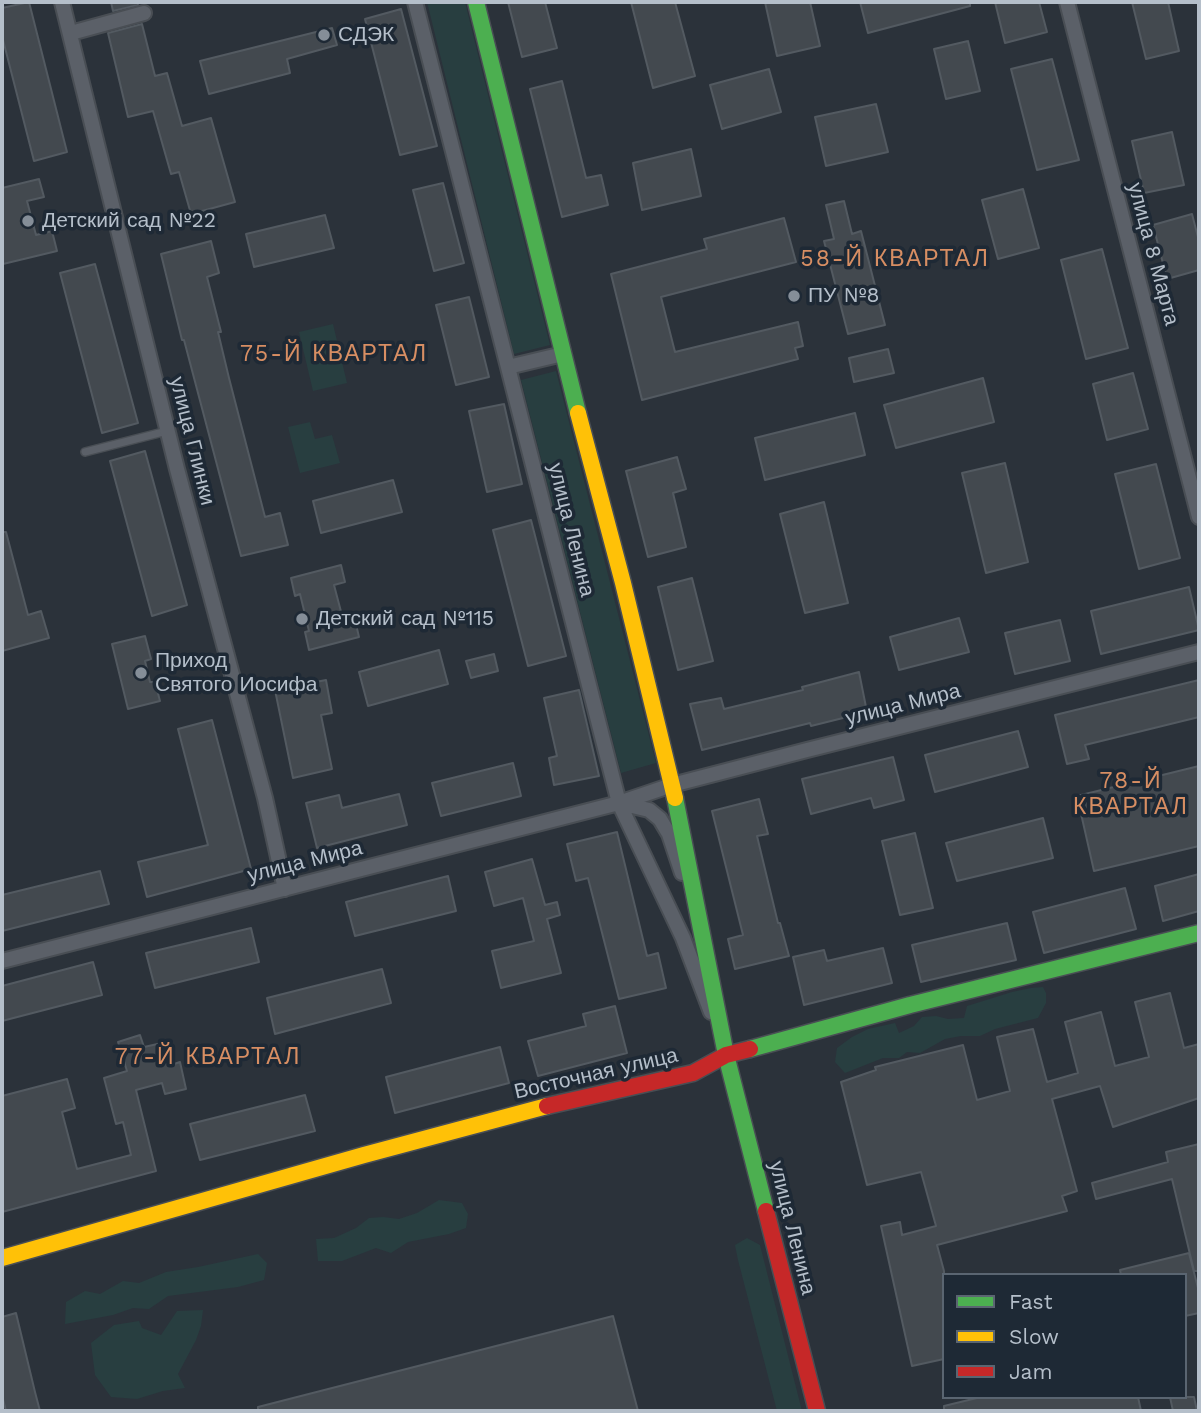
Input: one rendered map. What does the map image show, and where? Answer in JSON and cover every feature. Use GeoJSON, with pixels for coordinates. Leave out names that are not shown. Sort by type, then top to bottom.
{"type":"FeatureCollection","features":[{"type":"Feature","properties":{"kind":"street","name":"улица Глинки"},"geometry":{"type":"LineString","coordinates":[[62,2],[167,431],[265,798],[285,889]]}},
{"type":"Feature","properties":{"kind":"street","name":"улица Ленина"},"geometry":{"type":"LineString","coordinates":[[415,2],[619,803],[683,938],[726,1055]]}},
{"type":"Feature","properties":{"kind":"street","name":"улица Ленина"},"geometry":{"type":"LineString","coordinates":[[476,2],[673,785],[726,1055],[817,1411]]}},
{"type":"Feature","properties":{"kind":"street","name":"улица 8 Марта"},"geometry":{"type":"LineString","coordinates":[[1066,2],[1199,517]]}},
{"type":"Feature","properties":{"kind":"street"},"geometry":{"type":"LineString","coordinates":[[71,33],[144,13]]}},
{"type":"Feature","properties":{"kind":"street"},"geometry":{"type":"LineString","coordinates":[[508,367],[563,354]]}},
{"type":"Feature","properties":{"kind":"street","name":"улица Мира"},"geometry":{"type":"LineString","coordinates":[[2,961],[619,803],[673,785],[1199,652]]}},
{"type":"Feature","properties":{"kind":"street"},"geometry":{"type":"LineString","coordinates":[[619,803],[649,810],[660,819],[669,834],[698,919]]}},
{"type":"Feature","properties":{"kind":"street","name":"Восточная улица"},"geometry":{"type":"LineString","coordinates":[[2,1258],[363,1154],[551,1105],[693,1073],[726,1055],[910,1004],[1199,933]]}},
{"type":"Feature","properties":{"kind":"lane"},"geometry":{"type":"LineString","coordinates":[[85,452],[167,431]]}},
{"type":"Feature","properties":{"kind":"green space"},"geometry":{"type":"Polygon","coordinates":[[[427,2],[465,2],[550,345],[514,354],[427,2]]]}},
{"type":"Feature","properties":{"kind":"green space"},"geometry":{"type":"Polygon","coordinates":[[[333,324],[347,383],[313,391],[299,332],[333,324]]]}},
{"type":"Feature","properties":{"kind":"green space"},"geometry":{"type":"Polygon","coordinates":[[[556,371],[656,763],[621,773],[521,380],[556,371]]]}},
{"type":"Feature","properties":{"kind":"green space"},"geometry":{"type":"Polygon","coordinates":[[[310,422],[315,439],[332,435],[340,463],[300,473],[288,427],[310,422]]]}},
{"type":"Feature","properties":{"kind":"green space"},"geometry":{"type":"Polygon","coordinates":[[[1043,987],[1046,1003],[1038,1018],[995,1029],[980,1036],[945,1039],[920,1053],[907,1052],[899,1058],[883,1058],[845,1073],[835,1062],[837,1048],[868,1029],[895,1023],[899,1033],[914,1026],[922,1017],[964,1018],[967,1006],[1012,992],[1043,987]]]}},
{"type":"Feature","properties":{"kind":"green space"},"geometry":{"type":"Polygon","coordinates":[[[439,1200],[462,1203],[468,1214],[466,1228],[408,1242],[391,1253],[376,1248],[342,1261],[318,1261],[316,1239],[334,1238],[356,1228],[369,1218],[399,1219],[417,1213],[439,1200]]]}},
{"type":"Feature","properties":{"kind":"green space"},"geometry":{"type":"Polygon","coordinates":[[[747,1238],[760,1245],[802,1411],[777,1411],[735,1245],[747,1238]]]}},
{"type":"Feature","properties":{"kind":"green space"},"geometry":{"type":"Polygon","coordinates":[[[258,1254],[267,1263],[264,1280],[238,1287],[168,1296],[149,1309],[133,1308],[113,1315],[65,1324],[66,1302],[85,1291],[100,1294],[123,1281],[139,1283],[166,1272],[258,1254]]]}},
{"type":"Feature","properties":{"kind":"green space"},"geometry":{"type":"Polygon","coordinates":[[[203,1310],[196,1340],[178,1374],[185,1388],[137,1399],[111,1397],[95,1375],[91,1343],[114,1325],[139,1321],[142,1328],[161,1335],[177,1311],[203,1310]]]}},
{"type":"Feature","properties":{"kind":"building"},"geometry":{"type":"Polygon","coordinates":[[[29,2],[67,152],[34,161],[2,36],[2,8],[29,2]]]}},
{"type":"Feature","properties":{"kind":"building"},"geometry":{"type":"Polygon","coordinates":[[[111,2],[137,2],[138,5],[113,11],[111,2]]]}},
{"type":"Feature","properties":{"kind":"building"},"geometry":{"type":"Polygon","coordinates":[[[508,2],[545,2],[557,48],[522,57],[508,2]]]}},
{"type":"Feature","properties":{"kind":"building"},"geometry":{"type":"Polygon","coordinates":[[[631,2],[675,2],[695,76],[653,88],[631,2]]]}},
{"type":"Feature","properties":{"kind":"building"},"geometry":{"type":"Polygon","coordinates":[[[765,2],[810,2],[820,46],[777,56],[765,2]]]}},
{"type":"Feature","properties":{"kind":"building"},"geometry":{"type":"Polygon","coordinates":[[[860,2],[970,2],[970,6],[868,33],[860,2]]]}},
{"type":"Feature","properties":{"kind":"building"},"geometry":{"type":"Polygon","coordinates":[[[995,2],[1039,2],[1047,32],[1005,43],[995,2]]]}},
{"type":"Feature","properties":{"kind":"building"},"geometry":{"type":"Polygon","coordinates":[[[1132,2],[1168,2],[1179,51],[1146,59],[1132,2]]]}},
{"type":"Feature","properties":{"kind":"building"},"geometry":{"type":"Polygon","coordinates":[[[401,9],[437,146],[400,155],[365,19],[401,9]]]}},
{"type":"Feature","properties":{"kind":"building"},"geometry":{"type":"Polygon","coordinates":[[[142,24],[155,76],[167,73],[182,126],[211,118],[235,202],[191,214],[179,172],[171,174],[153,111],[128,117],[108,33],[142,24]]]}},
{"type":"Feature","properties":{"kind":"building"},"geometry":{"type":"Polygon","coordinates":[[[332,28],[337,45],[287,59],[290,73],[209,94],[200,61],[332,28]]]}},
{"type":"Feature","properties":{"kind":"building"},"geometry":{"type":"Polygon","coordinates":[[[968,41],[980,91],[946,99],[934,49],[968,41]]]}},
{"type":"Feature","properties":{"kind":"building"},"geometry":{"type":"Polygon","coordinates":[[[1052,59],[1079,160],[1037,170],[1011,69],[1052,59]]]}},
{"type":"Feature","properties":{"kind":"building"},"geometry":{"type":"Polygon","coordinates":[[[769,69],[781,112],[722,129],[710,85],[769,69]]]}},
{"type":"Feature","properties":{"kind":"building"},"geometry":{"type":"Polygon","coordinates":[[[562,81],[586,178],[601,175],[608,205],[562,217],[530,89],[562,81]]]}},
{"type":"Feature","properties":{"kind":"building"},"geometry":{"type":"Polygon","coordinates":[[[876,104],[888,152],[826,166],[815,117],[876,104]]]}},
{"type":"Feature","properties":{"kind":"building"},"geometry":{"type":"Polygon","coordinates":[[[1172,132],[1184,185],[1144,193],[1132,141],[1172,132]]]}},
{"type":"Feature","properties":{"kind":"building"},"geometry":{"type":"Polygon","coordinates":[[[691,149],[701,196],[642,210],[633,163],[691,149]]]}},
{"type":"Feature","properties":{"kind":"building"},"geometry":{"type":"Polygon","coordinates":[[[39,179],[44,197],[27,201],[36,235],[52,231],[57,251],[3,264],[2,188],[39,179]]]}},
{"type":"Feature","properties":{"kind":"building"},"geometry":{"type":"Polygon","coordinates":[[[443,183],[464,263],[434,271],[413,190],[443,183]]]}},
{"type":"Feature","properties":{"kind":"building"},"geometry":{"type":"Polygon","coordinates":[[[1023,189],[1039,248],[998,259],[982,200],[1023,189]]]}},
{"type":"Feature","properties":{"kind":"building"},"geometry":{"type":"Polygon","coordinates":[[[844,201],[852,234],[861,231],[885,325],[848,334],[824,241],[834,239],[826,205],[844,201]]]}},
{"type":"Feature","properties":{"kind":"building"},"geometry":{"type":"Polygon","coordinates":[[[1192,214],[1199,241],[1199,270],[1167,279],[1153,225],[1192,214]]]}},
{"type":"Feature","properties":{"kind":"building"},"geometry":{"type":"Polygon","coordinates":[[[325,215],[334,248],[254,267],[246,234],[325,215]]]}},
{"type":"Feature","properties":{"kind":"building"},"geometry":{"type":"Polygon","coordinates":[[[784,218],[796,262],[661,297],[675,352],[798,322],[803,346],[795,348],[798,359],[642,400],[611,274],[707,249],[704,239],[784,218]]]}},
{"type":"Feature","properties":{"kind":"building"},"geometry":{"type":"Polygon","coordinates":[[[211,241],[219,273],[207,277],[229,378],[265,517],[280,513],[288,545],[241,556],[161,254],[211,241]]]}},
{"type":"Feature","properties":{"kind":"building"},"geometry":{"type":"Polygon","coordinates":[[[1102,249],[1128,348],[1086,359],[1061,260],[1102,249]]]}},
{"type":"Feature","properties":{"kind":"building"},"geometry":{"type":"Polygon","coordinates":[[[95,264],[138,423],[102,433],[60,273],[95,264]]]}},
{"type":"Feature","properties":{"kind":"building"},"geometry":{"type":"Polygon","coordinates":[[[469,297],[489,377],[456,385],[436,305],[469,297]]]}},
{"type":"Feature","properties":{"kind":"building"},"geometry":{"type":"Polygon","coordinates":[[[888,349],[894,373],[854,382],[849,358],[888,349]]]}},
{"type":"Feature","properties":{"kind":"building"},"geometry":{"type":"Polygon","coordinates":[[[1133,373],[1148,429],[1107,440],[1093,384],[1133,373]]]}},
{"type":"Feature","properties":{"kind":"building"},"geometry":{"type":"Polygon","coordinates":[[[983,378],[994,422],[896,448],[884,405],[983,378]]]}},
{"type":"Feature","properties":{"kind":"building"},"geometry":{"type":"Polygon","coordinates":[[[504,404],[522,484],[487,492],[469,411],[504,404]]]}},
{"type":"Feature","properties":{"kind":"building"},"geometry":{"type":"Polygon","coordinates":[[[855,413],[865,455],[765,480],[755,438],[855,413]]]}},
{"type":"Feature","properties":{"kind":"building"},"geometry":{"type":"Polygon","coordinates":[[[145,451],[187,605],[152,616],[110,461],[145,451]]]}},
{"type":"Feature","properties":{"kind":"building"},"geometry":{"type":"Polygon","coordinates":[[[677,457],[686,489],[673,493],[686,547],[648,557],[626,471],[677,457]]]}},
{"type":"Feature","properties":{"kind":"building"},"geometry":{"type":"Polygon","coordinates":[[[1005,463],[1028,562],[986,573],[962,473],[1005,463]]]}},
{"type":"Feature","properties":{"kind":"building"},"geometry":{"type":"Polygon","coordinates":[[[1156,464],[1180,558],[1139,569],[1115,474],[1156,464]]]}},
{"type":"Feature","properties":{"kind":"building"},"geometry":{"type":"Polygon","coordinates":[[[393,480],[402,512],[321,533],[313,501],[393,480]]]}},
{"type":"Feature","properties":{"kind":"building"},"geometry":{"type":"Polygon","coordinates":[[[824,502],[848,603],[805,613],[780,514],[824,502]]]}},
{"type":"Feature","properties":{"kind":"building"},"geometry":{"type":"Polygon","coordinates":[[[531,520],[566,656],[528,666],[493,530],[531,520]]]}},
{"type":"Feature","properties":{"kind":"building"},"geometry":{"type":"Polygon","coordinates":[[[2,532],[6,532],[28,615],[41,611],[49,638],[2,651],[2,532]]]}},
{"type":"Feature","properties":{"kind":"building"},"geometry":{"type":"Polygon","coordinates":[[[341,565],[345,582],[334,585],[344,623],[355,620],[359,637],[309,650],[305,632],[309,631],[300,594],[295,596],[291,578],[341,565]]]}},
{"type":"Feature","properties":{"kind":"building"},"geometry":{"type":"Polygon","coordinates":[[[692,578],[713,661],[678,670],[658,587],[692,578]]]}},
{"type":"Feature","properties":{"kind":"building"},"geometry":{"type":"Polygon","coordinates":[[[1189,587],[1199,630],[1101,654],[1091,611],[1189,587]]]}},
{"type":"Feature","properties":{"kind":"building"},"geometry":{"type":"Polygon","coordinates":[[[959,618],[969,652],[899,670],[890,637],[959,618]]]}},
{"type":"Feature","properties":{"kind":"building"},"geometry":{"type":"Polygon","coordinates":[[[1060,620],[1070,661],[1015,674],[1005,633],[1060,620]]]}},
{"type":"Feature","properties":{"kind":"building"},"geometry":{"type":"Polygon","coordinates":[[[145,636],[151,659],[145,661],[150,682],[155,682],[160,701],[128,709],[112,644],[145,636]]]}},
{"type":"Feature","properties":{"kind":"building"},"geometry":{"type":"Polygon","coordinates":[[[439,650],[448,684],[368,706],[359,672],[439,650]]]}},
{"type":"Feature","properties":{"kind":"building"},"geometry":{"type":"Polygon","coordinates":[[[494,654],[498,671],[471,678],[466,661],[494,654]]]}},
{"type":"Feature","properties":{"kind":"building"},"geometry":{"type":"Polygon","coordinates":[[[859,672],[867,712],[702,750],[690,704],[721,698],[724,709],[803,690],[802,687],[859,672]]]}},
{"type":"Feature","properties":{"kind":"building"},"geometry":{"type":"Polygon","coordinates":[[[326,680],[332,713],[321,715],[332,769],[293,778],[275,690],[326,680]]]}},
{"type":"Feature","properties":{"kind":"building"},"geometry":{"type":"Polygon","coordinates":[[[1199,680],[1199,717],[1085,745],[1089,759],[1067,764],[1055,715],[1199,680]]]}},
{"type":"Feature","properties":{"kind":"building"},"geometry":{"type":"Polygon","coordinates":[[[579,690],[599,776],[554,785],[549,758],[557,756],[544,698],[579,690]]]}},
{"type":"Feature","properties":{"kind":"building"},"geometry":{"type":"Polygon","coordinates":[[[212,720],[251,869],[147,897],[138,862],[208,845],[178,729],[212,720]]]}},
{"type":"Feature","properties":{"kind":"building"},"geometry":{"type":"Polygon","coordinates":[[[1018,731],[1028,767],[935,792],[925,755],[1018,731]]]}},
{"type":"Feature","properties":{"kind":"building"},"geometry":{"type":"Polygon","coordinates":[[[893,757],[904,800],[874,808],[871,798],[811,814],[802,779],[893,757]]]}},
{"type":"Feature","properties":{"kind":"building"},"geometry":{"type":"Polygon","coordinates":[[[513,763],[521,796],[441,816],[432,783],[513,763]]]}},
{"type":"Feature","properties":{"kind":"building"},"geometry":{"type":"Polygon","coordinates":[[[1199,766],[1199,846],[1094,871],[1077,796],[1199,766]]]}},
{"type":"Feature","properties":{"kind":"building"},"geometry":{"type":"Polygon","coordinates":[[[399,794],[407,825],[317,848],[306,803],[339,795],[342,808],[399,794]]]}},
{"type":"Feature","properties":{"kind":"building"},"geometry":{"type":"Polygon","coordinates":[[[759,799],[768,834],[757,836],[778,923],[789,956],[735,969],[728,939],[743,935],[712,811],[759,799]]]}},
{"type":"Feature","properties":{"kind":"building"},"geometry":{"type":"Polygon","coordinates":[[[1043,818],[1053,858],[957,881],[946,843],[1043,818]]]}},
{"type":"Feature","properties":{"kind":"building"},"geometry":{"type":"Polygon","coordinates":[[[617,832],[647,956],[658,953],[666,988],[619,999],[588,878],[576,881],[567,844],[617,832]]]}},
{"type":"Feature","properties":{"kind":"building"},"geometry":{"type":"Polygon","coordinates":[[[915,833],[933,908],[900,915],[882,841],[915,833]]]}},
{"type":"Feature","properties":{"kind":"building"},"geometry":{"type":"Polygon","coordinates":[[[532,859],[545,905],[557,902],[560,915],[547,919],[561,973],[501,988],[492,951],[534,941],[523,898],[494,906],[485,872],[532,859]]]}},
{"type":"Feature","properties":{"kind":"building"},"geometry":{"type":"Polygon","coordinates":[[[100,871],[109,904],[2,931],[2,895],[100,871]]]}},
{"type":"Feature","properties":{"kind":"building"},"geometry":{"type":"Polygon","coordinates":[[[1199,874],[1199,911],[1163,921],[1155,886],[1199,874]]]}},
{"type":"Feature","properties":{"kind":"building"},"geometry":{"type":"Polygon","coordinates":[[[448,876],[456,911],[355,936],[346,902],[448,876]]]}},
{"type":"Feature","properties":{"kind":"building"},"geometry":{"type":"Polygon","coordinates":[[[1125,888],[1136,929],[1044,953],[1033,912],[1125,888]]]}},
{"type":"Feature","properties":{"kind":"building"},"geometry":{"type":"Polygon","coordinates":[[[1007,923],[1016,960],[921,982],[912,945],[1007,923]]]}},
{"type":"Feature","properties":{"kind":"building"},"geometry":{"type":"Polygon","coordinates":[[[251,928],[259,962],[155,988],[146,953],[251,928]]]}},
{"type":"Feature","properties":{"kind":"building"},"geometry":{"type":"Polygon","coordinates":[[[883,948],[892,983],[804,1005],[793,957],[824,950],[827,961],[883,948]]]}},
{"type":"Feature","properties":{"kind":"building"},"geometry":{"type":"Polygon","coordinates":[[[93,962],[102,995],[2,1021],[2,986],[93,962]]]}},
{"type":"Feature","properties":{"kind":"building"},"geometry":{"type":"Polygon","coordinates":[[[382,969],[391,1003],[275,1034],[267,998],[382,969]]]}},
{"type":"Feature","properties":{"kind":"building"},"geometry":{"type":"Polygon","coordinates":[[[1170,993],[1184,1048],[1199,1044],[1199,1098],[1113,1127],[1100,1086],[1052,1099],[1077,1191],[1062,1196],[1067,1211],[937,1245],[944,1271],[942,1359],[912,1366],[881,1226],[900,1222],[902,1235],[936,1226],[921,1172],[867,1185],[841,1082],[876,1070],[875,1067],[963,1045],[977,1100],[1010,1091],[997,1037],[1033,1029],[1047,1082],[1078,1073],[1065,1022],[1101,1012],[1115,1066],[1149,1057],[1135,1002],[1170,993]]]}},
{"type":"Feature","properties":{"kind":"building"},"geometry":{"type":"Polygon","coordinates":[[[615,1006],[627,1053],[538,1076],[528,1041],[586,1026],[583,1014],[615,1006]]]}},
{"type":"Feature","properties":{"kind":"building"},"geometry":{"type":"Polygon","coordinates":[[[140,1035],[144,1047],[162,1043],[165,1053],[171,1050],[174,1064],[180,1062],[186,1089],[165,1094],[162,1083],[136,1090],[156,1171],[2,1212],[2,1096],[67,1079],[75,1108],[62,1112],[77,1169],[131,1155],[123,1122],[116,1124],[104,1078],[127,1071],[118,1042],[140,1035]]]}},
{"type":"Feature","properties":{"kind":"building"},"geometry":{"type":"Polygon","coordinates":[[[500,1047],[509,1083],[395,1113],[386,1077],[500,1047]]]}},
{"type":"Feature","properties":{"kind":"building"},"geometry":{"type":"Polygon","coordinates":[[[305,1095],[315,1131],[200,1160],[190,1124],[305,1095]]]}},
{"type":"Feature","properties":{"kind":"building"},"geometry":{"type":"Polygon","coordinates":[[[1199,1144],[1199,1271],[1194,1271],[1172,1179],[1096,1199],[1092,1183],[1168,1162],[1166,1152],[1199,1144]]]}},
{"type":"Feature","properties":{"kind":"building"},"geometry":{"type":"Polygon","coordinates":[[[1189,1253],[1199,1292],[1199,1313],[1187,1316],[1187,1273],[1121,1273],[1120,1270],[1189,1253]]]}},
{"type":"Feature","properties":{"kind":"building"},"geometry":{"type":"Polygon","coordinates":[[[16,1313],[40,1411],[6,1411],[2,1395],[2,1317],[16,1313]]]}},
{"type":"Feature","properties":{"kind":"building"},"geometry":{"type":"Polygon","coordinates":[[[613,1316],[638,1411],[258,1411],[258,1407],[613,1316]]]}},
{"type":"Feature","properties":{"kind":"building"},"geometry":{"type":"Polygon","coordinates":[[[1194,1397],[1197,1411],[1173,1411],[1170,1399],[1194,1397]]]}},
{"type":"Feature","properties":{"kind":"building"},"geometry":{"type":"Polygon","coordinates":[[[973,1399],[1138,1399],[1141,1411],[944,1411],[944,1406],[973,1399]]]}},
{"type":"Feature","properties":{"kind":"traffic: fast"},"geometry":{"type":"LineString","coordinates":[[476,2],[578,413]]}},
{"type":"Feature","properties":{"kind":"traffic: fast"},"geometry":{"type":"LineString","coordinates":[[675,798],[726,1055],[766,1211]]}},
{"type":"Feature","properties":{"kind":"traffic: fast"},"geometry":{"type":"LineString","coordinates":[[750,1049],[910,1005],[1199,933]]}},
{"type":"Feature","properties":{"kind":"traffic: slow"},"geometry":{"type":"LineString","coordinates":[[578,413],[623,583],[675,798]]}},
{"type":"Feature","properties":{"kind":"traffic: slow"},"geometry":{"type":"LineString","coordinates":[[2,1258],[547,1106]]}},
{"type":"Feature","properties":{"kind":"traffic: jam"},"geometry":{"type":"LineString","coordinates":[[547,1106],[693,1073],[726,1055],[750,1049]]}},
{"type":"Feature","properties":{"kind":"traffic: jam"},"geometry":{"type":"LineString","coordinates":[[766,1211],[817,1411]]}},
{"type":"Feature","properties":{"kind":"place","name":"СДЭК"},"geometry":{"type":"Point","coordinates":[324,35]}},
{"type":"Feature","properties":{"kind":"place","name":"Детский сад №22"},"geometry":{"type":"Point","coordinates":[28,221]}},
{"type":"Feature","properties":{"kind":"place","name":"ПУ №8"},"geometry":{"type":"Point","coordinates":[794,296]}},
{"type":"Feature","properties":{"kind":"place","name":"Детский сад №115"},"geometry":{"type":"Point","coordinates":[302,619]}},
{"type":"Feature","properties":{"kind":"place","name":"Приход Святого Иосифа"},"geometry":{"type":"Point","coordinates":[141,673]}},
{"type":"Feature","properties":{"kind":"district","name":"58-Й КВАРТАЛ"},"geometry":{"type":"Point","coordinates":[895,259]}},
{"type":"Feature","properties":{"kind":"district","name":"75-Й КВАРТАЛ"},"geometry":{"type":"Point","coordinates":[334,354]}},
{"type":"Feature","properties":{"kind":"district","name":"78-Й КВАРТАЛ"},"geometry":{"type":"Point","coordinates":[1131,794]}},
{"type":"Feature","properties":{"kind":"district","name":"77-Й КВАРТАЛ"},"geometry":{"type":"Point","coordinates":[208,1057]}}]}
